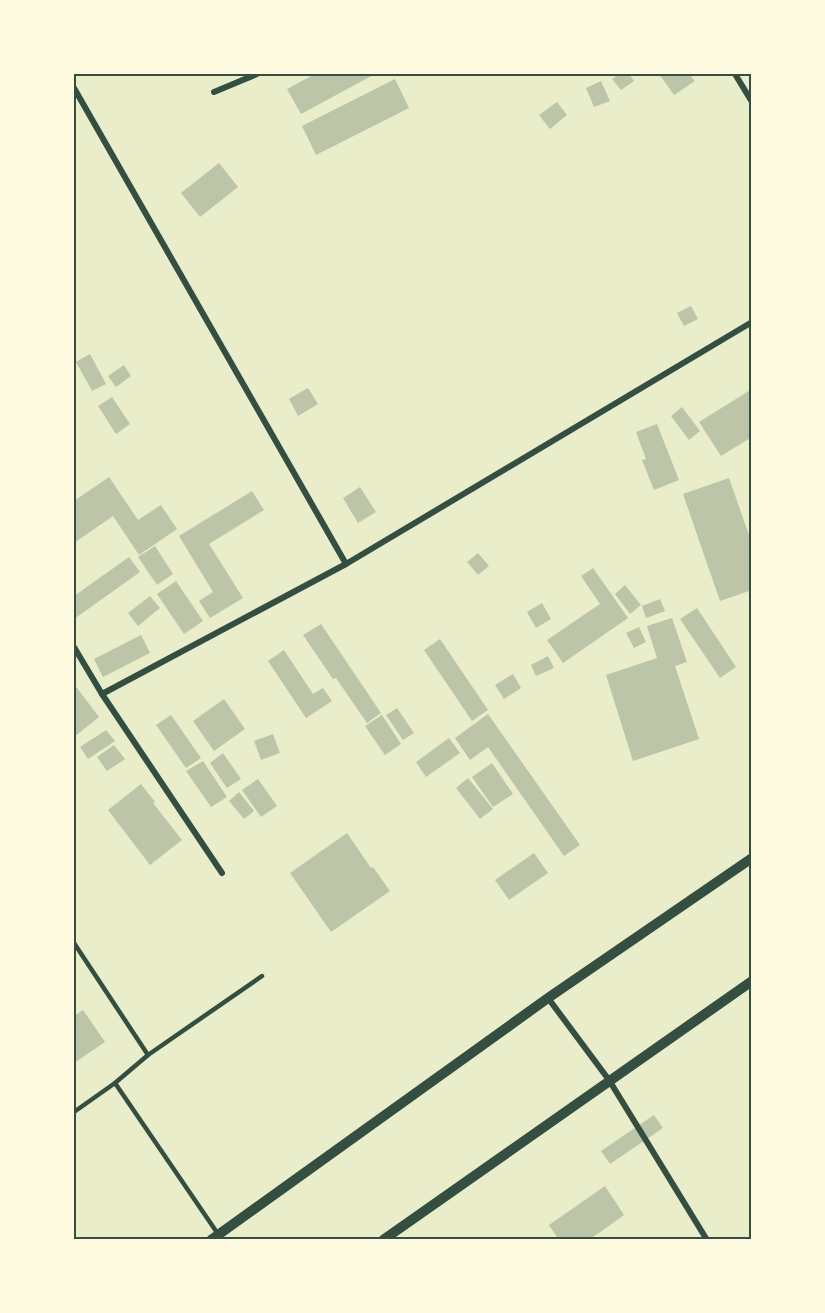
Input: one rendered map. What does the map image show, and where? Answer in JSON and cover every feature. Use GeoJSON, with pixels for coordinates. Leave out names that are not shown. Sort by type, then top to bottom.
{"type":"FeatureCollection","features":[{"type":"Feature","properties":{"kind":"street"},"geometry":{"type":"LineString","coordinates":[[214,92],[257,74]]}},
{"type":"Feature","properties":{"kind":"street"},"geometry":{"type":"LineString","coordinates":[[735,74],[752,102]]}},
{"type":"Feature","properties":{"kind":"street"},"geometry":{"type":"LineString","coordinates":[[74,88],[346,564]]}},
{"type":"Feature","properties":{"kind":"street"},"geometry":{"type":"LineString","coordinates":[[102,694],[346,564],[752,322]]}},
{"type":"Feature","properties":{"kind":"street"},"geometry":{"type":"LineString","coordinates":[[74,647],[102,694],[222,873]]}},
{"type":"Feature","properties":{"kind":"street"},"geometry":{"type":"LineString","coordinates":[[215,1237],[548,998],[752,858]]}},
{"type":"Feature","properties":{"kind":"street"},"geometry":{"type":"LineString","coordinates":[[383,1239],[752,981]]}},
{"type":"Feature","properties":{"kind":"street"},"geometry":{"type":"LineString","coordinates":[[548,998],[609,1080],[708,1239]]}},
{"type":"Feature","properties":{"kind":"lane"},"geometry":{"type":"LineString","coordinates":[[74,943],[148,1055]]}},
{"type":"Feature","properties":{"kind":"lane"},"geometry":{"type":"LineString","coordinates":[[74,1112],[115,1083],[148,1055],[262,976]]}},
{"type":"Feature","properties":{"kind":"lane"},"geometry":{"type":"LineString","coordinates":[[115,1083],[215,1237]]}},
{"type":"Feature","properties":{"kind":"building"},"geometry":{"type":"Polygon","coordinates":[[[315,74],[375,74],[301,114],[287,89],[315,74]]]}},
{"type":"Feature","properties":{"kind":"building"},"geometry":{"type":"Polygon","coordinates":[[[619,74],[629,74],[634,81],[621,90],[612,79],[619,74]]]}},
{"type":"Feature","properties":{"kind":"building"},"geometry":{"type":"Polygon","coordinates":[[[659,74],[689,74],[695,81],[674,95],[659,74]]]}},
{"type":"Feature","properties":{"kind":"building"},"geometry":{"type":"Polygon","coordinates":[[[395,79],[409,108],[316,155],[302,126],[395,79]]]}},
{"type":"Feature","properties":{"kind":"building"},"geometry":{"type":"Polygon","coordinates":[[[601,81],[610,101],[594,107],[586,88],[601,81]]]}},
{"type":"Feature","properties":{"kind":"building"},"geometry":{"type":"Polygon","coordinates":[[[557,102],[567,115],[550,129],[539,115],[557,102]]]}},
{"type":"Feature","properties":{"kind":"building"},"geometry":{"type":"Polygon","coordinates":[[[219,163],[238,187],[200,217],[181,193],[219,163]]]}},
{"type":"Feature","properties":{"kind":"building"},"geometry":{"type":"Polygon","coordinates":[[[691,306],[698,319],[684,326],[677,313],[691,306]]]}},
{"type":"Feature","properties":{"kind":"building"},"geometry":{"type":"Polygon","coordinates":[[[90,354],[106,384],[92,391],[76,362],[90,354]]]}},
{"type":"Feature","properties":{"kind":"building"},"geometry":{"type":"Polygon","coordinates":[[[124,365],[131,376],[116,387],[108,376],[124,365]]]}},
{"type":"Feature","properties":{"kind":"building"},"geometry":{"type":"Polygon","coordinates":[[[308,388],[318,404],[298,416],[289,399],[308,388]]]}},
{"type":"Feature","properties":{"kind":"building"},"geometry":{"type":"Polygon","coordinates":[[[752,389],[752,437],[721,456],[699,422],[752,389]]]}},
{"type":"Feature","properties":{"kind":"building"},"geometry":{"type":"Polygon","coordinates":[[[112,397],[130,424],[116,434],[98,406],[112,397]]]}},
{"type":"Feature","properties":{"kind":"building"},"geometry":{"type":"Polygon","coordinates":[[[682,407],[700,431],[689,440],[671,416],[682,407]]]}},
{"type":"Feature","properties":{"kind":"building"},"geometry":{"type":"Polygon","coordinates":[[[657,424],[679,480],[654,490],[642,460],[646,459],[636,432],[657,424]]]}},
{"type":"Feature","properties":{"kind":"building"},"geometry":{"type":"Polygon","coordinates":[[[109,477],[138,520],[161,505],[177,529],[139,555],[113,516],[74,543],[74,501],[109,477]]]}},
{"type":"Feature","properties":{"kind":"building"},"geometry":{"type":"Polygon","coordinates":[[[729,478],[752,544],[752,590],[720,601],[683,494],[729,478]]]}},
{"type":"Feature","properties":{"kind":"building"},"geometry":{"type":"Polygon","coordinates":[[[360,487],[376,512],[358,523],[343,498],[360,487]]]}},
{"type":"Feature","properties":{"kind":"building"},"geometry":{"type":"Polygon","coordinates":[[[252,491],[264,510],[209,544],[243,598],[210,618],[199,601],[213,592],[179,536],[252,491]]]}},
{"type":"Feature","properties":{"kind":"building"},"geometry":{"type":"Polygon","coordinates":[[[155,546],[173,574],[157,585],[138,557],[155,546]]]}},
{"type":"Feature","properties":{"kind":"building"},"geometry":{"type":"Polygon","coordinates":[[[478,553],[489,566],[478,575],[467,562],[478,553]]]}},
{"type":"Feature","properties":{"kind":"building"},"geometry":{"type":"Polygon","coordinates":[[[129,557],[140,572],[74,619],[74,596],[129,557]]]}},
{"type":"Feature","properties":{"kind":"building"},"geometry":{"type":"Polygon","coordinates":[[[593,568],[628,618],[563,663],[547,640],[600,604],[581,576],[593,568]]]}},
{"type":"Feature","properties":{"kind":"building"},"geometry":{"type":"Polygon","coordinates":[[[176,581],[203,621],[184,634],[157,594],[176,581]]]}},
{"type":"Feature","properties":{"kind":"building"},"geometry":{"type":"Polygon","coordinates":[[[625,585],[641,605],[630,614],[615,594],[625,585]]]}},
{"type":"Feature","properties":{"kind":"building"},"geometry":{"type":"Polygon","coordinates":[[[150,596],[160,608],[138,626],[128,613],[150,596]]]}},
{"type":"Feature","properties":{"kind":"building"},"geometry":{"type":"Polygon","coordinates":[[[660,599],[665,611],[646,618],[642,606],[660,599]]]}},
{"type":"Feature","properties":{"kind":"building"},"geometry":{"type":"Polygon","coordinates":[[[542,603],[551,619],[536,628],[527,612],[542,603]]]}},
{"type":"Feature","properties":{"kind":"building"},"geometry":{"type":"Polygon","coordinates":[[[697,608],[736,667],[720,678],[680,619],[697,608]]]}},
{"type":"Feature","properties":{"kind":"building"},"geometry":{"type":"Polygon","coordinates":[[[672,618],[687,662],[675,666],[699,739],[633,761],[606,675],[657,658],[647,626],[672,618]]]}},
{"type":"Feature","properties":{"kind":"building"},"geometry":{"type":"Polygon","coordinates":[[[321,624],[381,713],[367,723],[303,635],[321,624]]]}},
{"type":"Feature","properties":{"kind":"building"},"geometry":{"type":"Polygon","coordinates":[[[639,627],[646,642],[634,648],[626,633],[639,627]]]}},
{"type":"Feature","properties":{"kind":"building"},"geometry":{"type":"Polygon","coordinates":[[[141,635],[150,653],[103,677],[94,659],[141,635]]]}},
{"type":"Feature","properties":{"kind":"building"},"geometry":{"type":"Polygon","coordinates":[[[440,639],[488,710],[472,721],[424,650],[440,639]]]}},
{"type":"Feature","properties":{"kind":"building"},"geometry":{"type":"Polygon","coordinates":[[[284,650],[313,694],[323,688],[332,701],[306,718],[268,661],[284,650]]]}},
{"type":"Feature","properties":{"kind":"building"},"geometry":{"type":"Polygon","coordinates":[[[548,656],[554,668],[536,676],[531,665],[548,656]]]}},
{"type":"Feature","properties":{"kind":"building"},"geometry":{"type":"Polygon","coordinates":[[[513,674],[521,688],[504,699],[495,685],[513,674]]]}},
{"type":"Feature","properties":{"kind":"building"},"geometry":{"type":"Polygon","coordinates":[[[74,684],[99,717],[74,737],[74,684]]]}},
{"type":"Feature","properties":{"kind":"building"},"geometry":{"type":"Polygon","coordinates":[[[224,699],[245,729],[214,751],[193,721],[224,699]]]}},
{"type":"Feature","properties":{"kind":"building"},"geometry":{"type":"Polygon","coordinates":[[[397,708],[414,733],[403,740],[386,715],[397,708]]]}},
{"type":"Feature","properties":{"kind":"building"},"geometry":{"type":"Polygon","coordinates":[[[488,714],[580,845],[564,856],[488,747],[470,760],[455,738],[488,714]]]}},
{"type":"Feature","properties":{"kind":"building"},"geometry":{"type":"Polygon","coordinates":[[[171,715],[201,758],[186,768],[156,725],[171,715]]]}},
{"type":"Feature","properties":{"kind":"building"},"geometry":{"type":"Polygon","coordinates":[[[382,715],[401,744],[385,755],[365,726],[382,715]]]}},
{"type":"Feature","properties":{"kind":"building"},"geometry":{"type":"Polygon","coordinates":[[[106,730],[115,741],[88,759],[80,747],[106,730]]]}},
{"type":"Feature","properties":{"kind":"building"},"geometry":{"type":"Polygon","coordinates":[[[273,734],[280,753],[261,760],[254,741],[273,734]]]}},
{"type":"Feature","properties":{"kind":"building"},"geometry":{"type":"Polygon","coordinates":[[[449,738],[460,753],[426,777],[416,762],[449,738]]]}},
{"type":"Feature","properties":{"kind":"building"},"geometry":{"type":"Polygon","coordinates":[[[114,745],[125,759],[107,771],[97,757],[114,745]]]}},
{"type":"Feature","properties":{"kind":"building"},"geometry":{"type":"Polygon","coordinates":[[[223,753],[241,779],[227,788],[210,763],[223,753]]]}},
{"type":"Feature","properties":{"kind":"building"},"geometry":{"type":"Polygon","coordinates":[[[203,761],[227,797],[211,807],[186,771],[203,761]]]}},
{"type":"Feature","properties":{"kind":"building"},"geometry":{"type":"Polygon","coordinates":[[[492,763],[513,794],[493,807],[472,777],[492,763]]]}},
{"type":"Feature","properties":{"kind":"building"},"geometry":{"type":"Polygon","coordinates":[[[468,778],[493,809],[480,819],[456,788],[468,778]]]}},
{"type":"Feature","properties":{"kind":"building"},"geometry":{"type":"Polygon","coordinates":[[[258,779],[277,806],[261,817],[242,790],[258,779]]]}},
{"type":"Feature","properties":{"kind":"building"},"geometry":{"type":"Polygon","coordinates":[[[141,784],[182,840],[150,865],[108,810],[141,784]]]}},
{"type":"Feature","properties":{"kind":"building"},"geometry":{"type":"Polygon","coordinates":[[[239,792],[254,811],[244,819],[229,801],[239,792]]]}},
{"type":"Feature","properties":{"kind":"building"},"geometry":{"type":"Polygon","coordinates":[[[347,833],[390,891],[331,932],[290,873],[347,833]]]}},
{"type":"Feature","properties":{"kind":"building"},"geometry":{"type":"Polygon","coordinates":[[[534,853],[548,873],[509,900],[495,880],[534,853]]]}},
{"type":"Feature","properties":{"kind":"building"},"geometry":{"type":"Polygon","coordinates":[[[83,1010],[105,1042],[74,1063],[74,1016],[83,1010]]]}},
{"type":"Feature","properties":{"kind":"building"},"geometry":{"type":"Polygon","coordinates":[[[654,1115],[663,1128],[610,1164],[601,1151],[654,1115]]]}},
{"type":"Feature","properties":{"kind":"building"},"geometry":{"type":"Polygon","coordinates":[[[605,1186],[624,1215],[589,1240],[559,1240],[549,1225],[605,1186]]]}}]}
